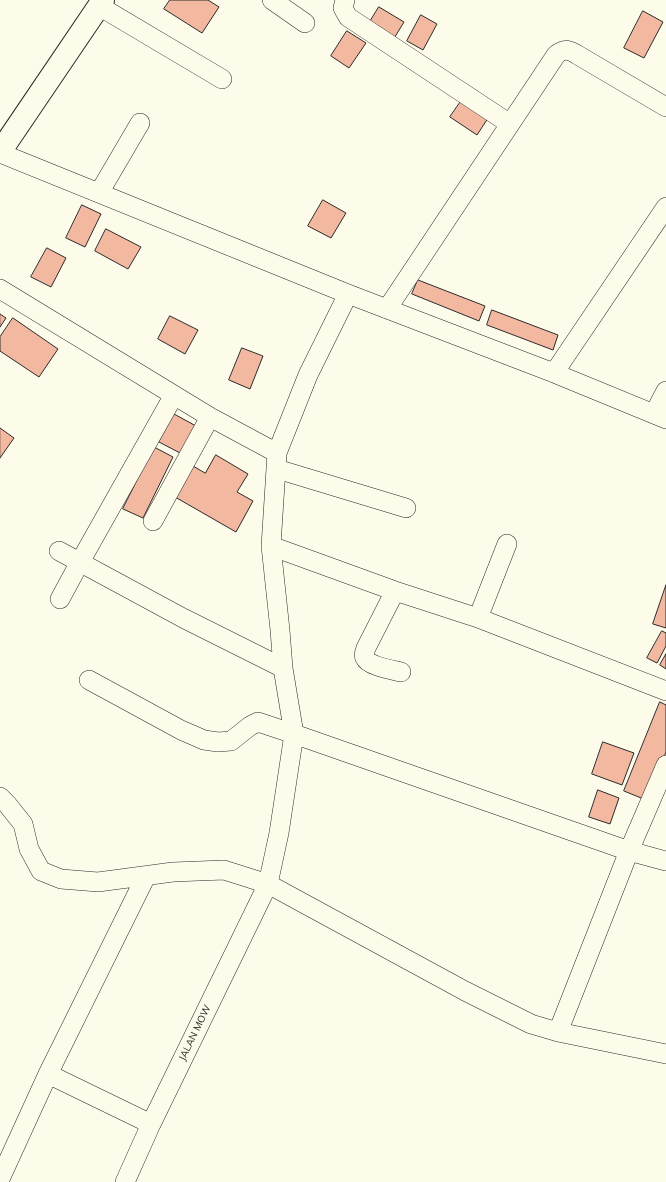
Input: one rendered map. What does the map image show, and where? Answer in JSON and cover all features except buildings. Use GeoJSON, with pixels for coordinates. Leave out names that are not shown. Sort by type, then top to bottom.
{"type":"FeatureCollection","features":[{"type":"Feature","properties":{"kind":"main road"},"geometry":{"type":"LineString","coordinates":[[0,152],[101,3]]}},
{"type":"Feature","properties":{"kind":"street"},"geometry":{"type":"LineString","coordinates":[[272,0],[305,23]]}},
{"type":"Feature","properties":{"kind":"street"},"geometry":{"type":"LineString","coordinates":[[346,0],[343,8],[348,17],[510,124]]}},
{"type":"Feature","properties":{"kind":"street"},"geometry":{"type":"LineString","coordinates":[[101,3],[222,79]]}},
{"type":"Feature","properties":{"kind":"street"},"geometry":{"type":"LineString","coordinates":[[387,309],[556,55],[562,50],[568,50],[576,54],[666,107]]}},
{"type":"Feature","properties":{"kind":"street"},"geometry":{"type":"LineString","coordinates":[[99,193],[140,124]]}},
{"type":"Feature","properties":{"kind":"street"},"geometry":{"type":"LineString","coordinates":[[0,152],[348,294],[554,373],[660,417],[666,391]]}},
{"type":"Feature","properties":{"kind":"street"},"geometry":{"type":"LineString","coordinates":[[554,373],[666,207]]}},
{"type":"Feature","properties":{"kind":"street"},"geometry":{"type":"LineString","coordinates":[[0,289],[210,417],[277,461],[406,508]]}},
{"type":"Feature","properties":{"kind":"street","name":"JALAN MOW"},"geometry":{"type":"LineString","coordinates":[[125,1182],[151,1124],[268,884],[279,833],[294,734],[283,668],[271,546],[277,461],[308,375],[348,294]]}},
{"type":"Feature","properties":{"kind":"street"},"geometry":{"type":"LineString","coordinates":[[60,599],[174,395]]}},
{"type":"Feature","properties":{"kind":"street"},"geometry":{"type":"LineString","coordinates":[[153,521],[210,417]]}},
{"type":"Feature","properties":{"kind":"street"},"geometry":{"type":"LineString","coordinates":[[478,618],[507,544]]}},
{"type":"Feature","properties":{"kind":"street"},"geometry":{"type":"LineString","coordinates":[[271,546],[396,591],[478,618],[666,691]]}},
{"type":"Feature","properties":{"kind":"street"},"geometry":{"type":"LineString","coordinates":[[59,551],[183,618],[283,668]]}},
{"type":"Feature","properties":{"kind":"street"},"geometry":{"type":"LineString","coordinates":[[396,591],[366,648],[364,655],[369,663],[401,672]]}},
{"type":"Feature","properties":{"kind":"street"},"geometry":{"type":"LineString","coordinates":[[89,680],[181,730],[204,740],[218,742],[231,741],[250,726],[258,722],[629,851],[666,861]]}},
{"type":"Feature","properties":{"kind":"street"},"geometry":{"type":"LineString","coordinates":[[558,1032],[629,851],[666,765]]}},
{"type":"Feature","properties":{"kind":"street"},"geometry":{"type":"LineString","coordinates":[[0,797],[23,824],[29,849],[41,871],[61,879],[98,882],[173,872],[224,870],[268,884],[465,991],[531,1024],[558,1032],[666,1054]]}},
{"type":"Feature","properties":{"kind":"street"},"geometry":{"type":"LineString","coordinates":[[0,1179],[48,1074],[146,876]]}},
{"type":"Feature","properties":{"kind":"street"},"geometry":{"type":"LineString","coordinates":[[48,1074],[151,1124]]}}]}
